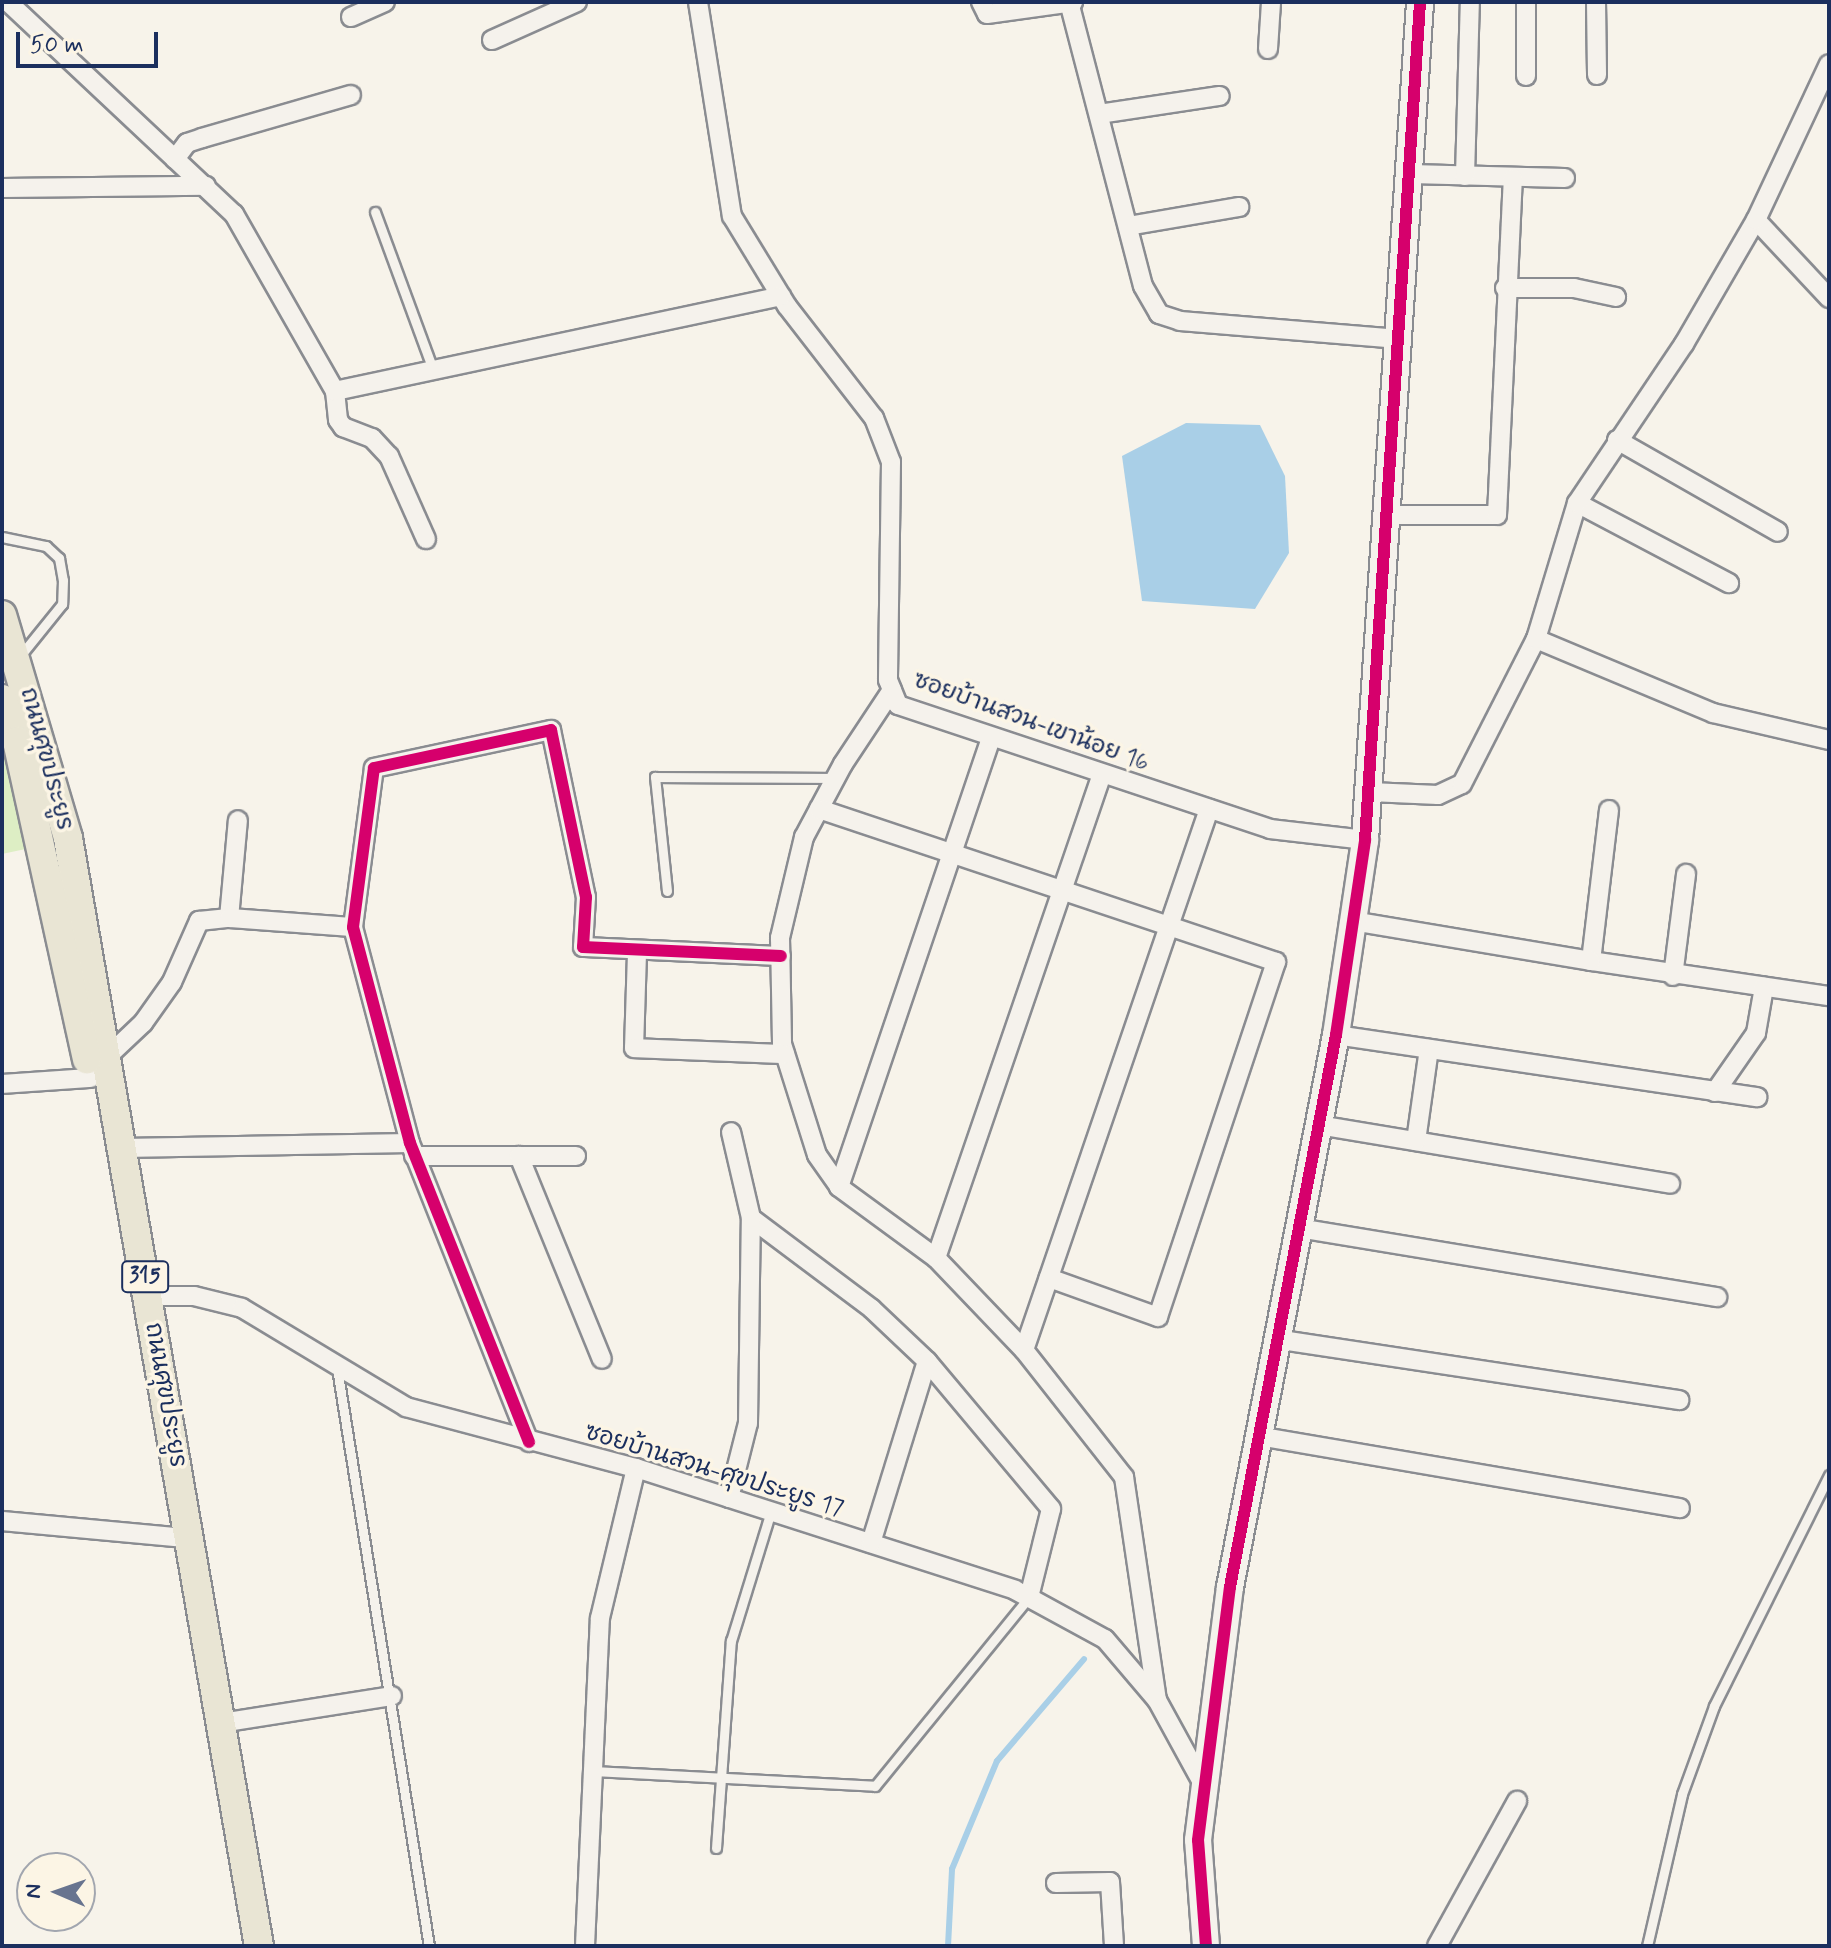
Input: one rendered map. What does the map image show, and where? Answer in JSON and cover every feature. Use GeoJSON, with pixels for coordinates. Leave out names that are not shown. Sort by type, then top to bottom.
{"type":"FeatureCollection","features":[{"type":"Feature","properties":{"kind":"main road","name":"ถนนศุขประยูร"},"geometry":{"type":"LineString","coordinates":[[2,615],[18,659],[99,1068],[246,1946]]}},
{"type":"Feature","properties":{"kind":"main road","name":"ถนนศุขประยูร"},"geometry":{"type":"LineString","coordinates":[[2,699],[53,834]]}},
{"type":"Feature","properties":{"kind":"main road","name":"ถนนศุขประยูร"},"geometry":{"type":"LineString","coordinates":[[99,1068],[122,1148],[259,1946]]}},
{"type":"Feature","properties":{"kind":"street"},"geometry":{"type":"LineString","coordinates":[[8,2],[234,214],[335,391],[338,420],[343,427],[372,438],[389,456],[426,539]]}},
{"type":"Feature","properties":{"kind":"street"},"geometry":{"type":"LineString","coordinates":[[351,17],[385,2]]}},
{"type":"Feature","properties":{"kind":"street"},"geometry":{"type":"LineString","coordinates":[[492,40],[556,6],[577,2]]}},
{"type":"Feature","properties":{"kind":"street","name":"ซอยบ้านสวน-เขาน้อย 16"},"geometry":{"type":"LineString","coordinates":[[698,2],[732,216],[781,296],[874,418],[891,462],[892,690],[898,705],[1270,829],[1365,840]]}},
{"type":"Feature","properties":{"kind":"street"},"geometry":{"type":"LineString","coordinates":[[981,2],[987,14],[1071,2],[1143,286],[1159,314],[1180,321],[1399,339]]}},
{"type":"Feature","properties":{"kind":"street"},"geometry":{"type":"LineString","coordinates":[[1268,49],[1271,2]]}},
{"type":"Feature","properties":{"kind":"street"},"geometry":{"type":"LineString","coordinates":[[1206,1946],[1198,1840],[1203,1784],[1258,1436],[1336,1035],[1365,840],[1420,2]]}},
{"type":"Feature","properties":{"kind":"street"},"geometry":{"type":"LineString","coordinates":[[1465,176],[1470,2]]}},
{"type":"Feature","properties":{"kind":"street"},"geometry":{"type":"LineString","coordinates":[[1526,2],[1526,76]]}},
{"type":"Feature","properties":{"kind":"street"},"geometry":{"type":"LineString","coordinates":[[1596,2],[1597,75]]}},
{"type":"Feature","properties":{"kind":"street"},"geometry":{"type":"LineString","coordinates":[[1370,792],[1438,795],[1462,784],[1536,639],[1577,503],[1684,344],[1756,220],[1829,64]]}},
{"type":"Feature","properties":{"kind":"street"},"geometry":{"type":"LineString","coordinates":[[175,159],[187,143],[351,95]]}},
{"type":"Feature","properties":{"kind":"street"},"geometry":{"type":"LineString","coordinates":[[1099,114],[1220,96]]}},
{"type":"Feature","properties":{"kind":"street"},"geometry":{"type":"LineString","coordinates":[[1410,174],[1565,178]]}},
{"type":"Feature","properties":{"kind":"street"},"geometry":{"type":"LineString","coordinates":[[1388,515],[1497,515],[1505,288],[1513,178]]}},
{"type":"Feature","properties":{"kind":"street"},"geometry":{"type":"LineString","coordinates":[[2,188],[206,186]]}},
{"type":"Feature","properties":{"kind":"street"},"geometry":{"type":"LineString","coordinates":[[1128,226],[1239,207]]}},
{"type":"Feature","properties":{"kind":"street"},"geometry":{"type":"LineString","coordinates":[[1756,220],[1829,298]]}},
{"type":"Feature","properties":{"kind":"street"},"geometry":{"type":"LineString","coordinates":[[1505,288],[1574,288],[1616,297]]}},
{"type":"Feature","properties":{"kind":"street"},"geometry":{"type":"LineString","coordinates":[[335,391],[432,367],[781,296]]}},
{"type":"Feature","properties":{"kind":"street"},"geometry":{"type":"LineString","coordinates":[[1617,440],[1778,532]]}},
{"type":"Feature","properties":{"kind":"street"},"geometry":{"type":"LineString","coordinates":[[1577,503],[1729,583]]}},
{"type":"Feature","properties":{"kind":"street"},"geometry":{"type":"LineString","coordinates":[[1536,639],[1713,713],[1829,740]]}},
{"type":"Feature","properties":{"kind":"street"},"geometry":{"type":"LineString","coordinates":[[892,690],[835,778],[804,837],[781,956],[785,1054],[817,1155],[839,1187],[936,1258],[1024,1350],[1124,1477],[1157,1700]]}},
{"type":"Feature","properties":{"kind":"street"},"geometry":{"type":"LineString","coordinates":[[529,1442],[412,1150],[353,927],[374,768],[551,730],[586,897],[583,947],[637,953],[781,956]]}},
{"type":"Feature","properties":{"kind":"street"},"geometry":{"type":"LineString","coordinates":[[839,1187],[991,737]]}},
{"type":"Feature","properties":{"kind":"street"},"geometry":{"type":"LineString","coordinates":[[936,1258],[1102,774]]}},
{"type":"Feature","properties":{"kind":"street"},"geometry":{"type":"LineString","coordinates":[[819,809],[1276,962],[1158,1317],[1049,1278]]}},
{"type":"Feature","properties":{"kind":"street"},"geometry":{"type":"LineString","coordinates":[[1024,1350],[1209,809]]}},
{"type":"Feature","properties":{"kind":"street"},"geometry":{"type":"LineString","coordinates":[[1591,961],[1609,810]]}},
{"type":"Feature","properties":{"kind":"street"},"geometry":{"type":"LineString","coordinates":[[229,918],[238,820]]}},
{"type":"Feature","properties":{"kind":"street"},"geometry":{"type":"LineString","coordinates":[[1673,976],[1686,874]]}},
{"type":"Feature","properties":{"kind":"street"},"geometry":{"type":"LineString","coordinates":[[2,1084],[99,1068],[143,1023],[172,982],[199,921],[229,918],[353,927]]}},
{"type":"Feature","properties":{"kind":"street"},"geometry":{"type":"LineString","coordinates":[[1353,921],[1673,976],[1829,996]]}},
{"type":"Feature","properties":{"kind":"street"},"geometry":{"type":"LineString","coordinates":[[637,953],[634,1048],[785,1054]]}},
{"type":"Feature","properties":{"kind":"street"},"geometry":{"type":"LineString","coordinates":[[1715,1092],[1756,1033],[1764,987]]}},
{"type":"Feature","properties":{"kind":"street"},"geometry":{"type":"LineString","coordinates":[[1336,1035],[1757,1097]]}},
{"type":"Feature","properties":{"kind":"street"},"geometry":{"type":"LineString","coordinates":[[1416,1141],[1429,1049]]}},
{"type":"Feature","properties":{"kind":"street"},"geometry":{"type":"LineString","coordinates":[[1319,1125],[1670,1184]]}},
{"type":"Feature","properties":{"kind":"street"},"geometry":{"type":"LineString","coordinates":[[729,1498],[748,1423],[751,1218],[731,1132]]}},
{"type":"Feature","properties":{"kind":"street"},"geometry":{"type":"LineString","coordinates":[[122,1148],[412,1150],[576,1156]]}},
{"type":"Feature","properties":{"kind":"street"},"geometry":{"type":"LineString","coordinates":[[519,1156],[602,1359]]}},
{"type":"Feature","properties":{"kind":"street"},"geometry":{"type":"LineString","coordinates":[[751,1218],[872,1309],[927,1361],[1051,1509],[1029,1597]]}},
{"type":"Feature","properties":{"kind":"street"},"geometry":{"type":"LineString","coordinates":[[1299,1228],[1717,1297]]}},
{"type":"Feature","properties":{"kind":"street","name":"ซอยบ้านสวน-ศุขประยูร 17"},"geometry":{"type":"LineString","coordinates":[[148,1296],[194,1296],[242,1308],[406,1407],[636,1468],[1029,1597],[1105,1639],[1157,1700],[1203,1784]]}},
{"type":"Feature","properties":{"kind":"street"},"geometry":{"type":"LineString","coordinates":[[1275,1339],[1679,1400]]}},
{"type":"Feature","properties":{"kind":"street"},"geometry":{"type":"LineString","coordinates":[[871,1543],[927,1361]]}},
{"type":"Feature","properties":{"kind":"street"},"geometry":{"type":"LineString","coordinates":[[1258,1436],[1680,1508]]}},
{"type":"Feature","properties":{"kind":"street"},"geometry":{"type":"LineString","coordinates":[[585,1946],[600,1618],[636,1468]]}},
{"type":"Feature","properties":{"kind":"street"},"geometry":{"type":"LineString","coordinates":[[2,1521],[176,1537]]}},
{"type":"Feature","properties":{"kind":"street"},"geometry":{"type":"LineString","coordinates":[[221,1723],[392,1696]]}},
{"type":"Feature","properties":{"kind":"street"},"geometry":{"type":"LineString","coordinates":[[1437,1946],[1517,1801]]}},
{"type":"Feature","properties":{"kind":"street"},"geometry":{"type":"LineString","coordinates":[[1056,1883],[1110,1882],[1114,1946]]}},
{"type":"Feature","properties":{"kind":"lane"},"geometry":{"type":"LineString","coordinates":[[375,212],[432,367]]}},
{"type":"Feature","properties":{"kind":"lane"},"geometry":{"type":"LineString","coordinates":[[2,537],[53,551],[63,580],[62,604],[18,659]]}},
{"type":"Feature","properties":{"kind":"lane"},"geometry":{"type":"LineString","coordinates":[[667,891],[655,777],[728,773],[835,778]]}},
{"type":"Feature","properties":{"kind":"lane"},"geometry":{"type":"LineString","coordinates":[[337,1368],[392,1696],[429,1946]]}},
{"type":"Feature","properties":{"kind":"lane"},"geometry":{"type":"LineString","coordinates":[[1647,1946],[1682,1794],[1714,1706],[1829,1475]]}},
{"type":"Feature","properties":{"kind":"lane"},"geometry":{"type":"LineString","coordinates":[[716,1848],[731,1641],[771,1511]]}},
{"type":"Feature","properties":{"kind":"lane"},"geometry":{"type":"LineString","coordinates":[[593,1771],[875,1786],[1029,1597]]}},
{"type":"Feature","properties":{"kind":"green space"},"geometry":{"type":"Polygon","coordinates":[[[2,751],[35,847],[2,854],[2,751]]]}},
{"type":"Feature","properties":{"kind":"water"},"geometry":{"type":"Polygon","coordinates":[[[1186,423],[1260,425],[1285,476],[1289,553],[1255,609],[1142,601],[1122,456],[1186,423]]]}},
{"type":"Feature","properties":{"kind":"waterway"},"geometry":{"type":"LineString","coordinates":[[948,1946],[952,1869],[997,1761],[1084,1659]]}},
{"type":"Feature","properties":{"kind":"cycle path"},"geometry":{"type":"LineString","coordinates":[[1206,1946],[1198,1840],[1230,1587],[1336,1035],[1365,840],[1420,2]]}},
{"type":"Feature","properties":{"kind":"cycle path"},"geometry":{"type":"LineString","coordinates":[[529,1442],[410,1143],[353,927],[374,768],[551,730],[586,897],[583,947],[781,956]]}}]}
